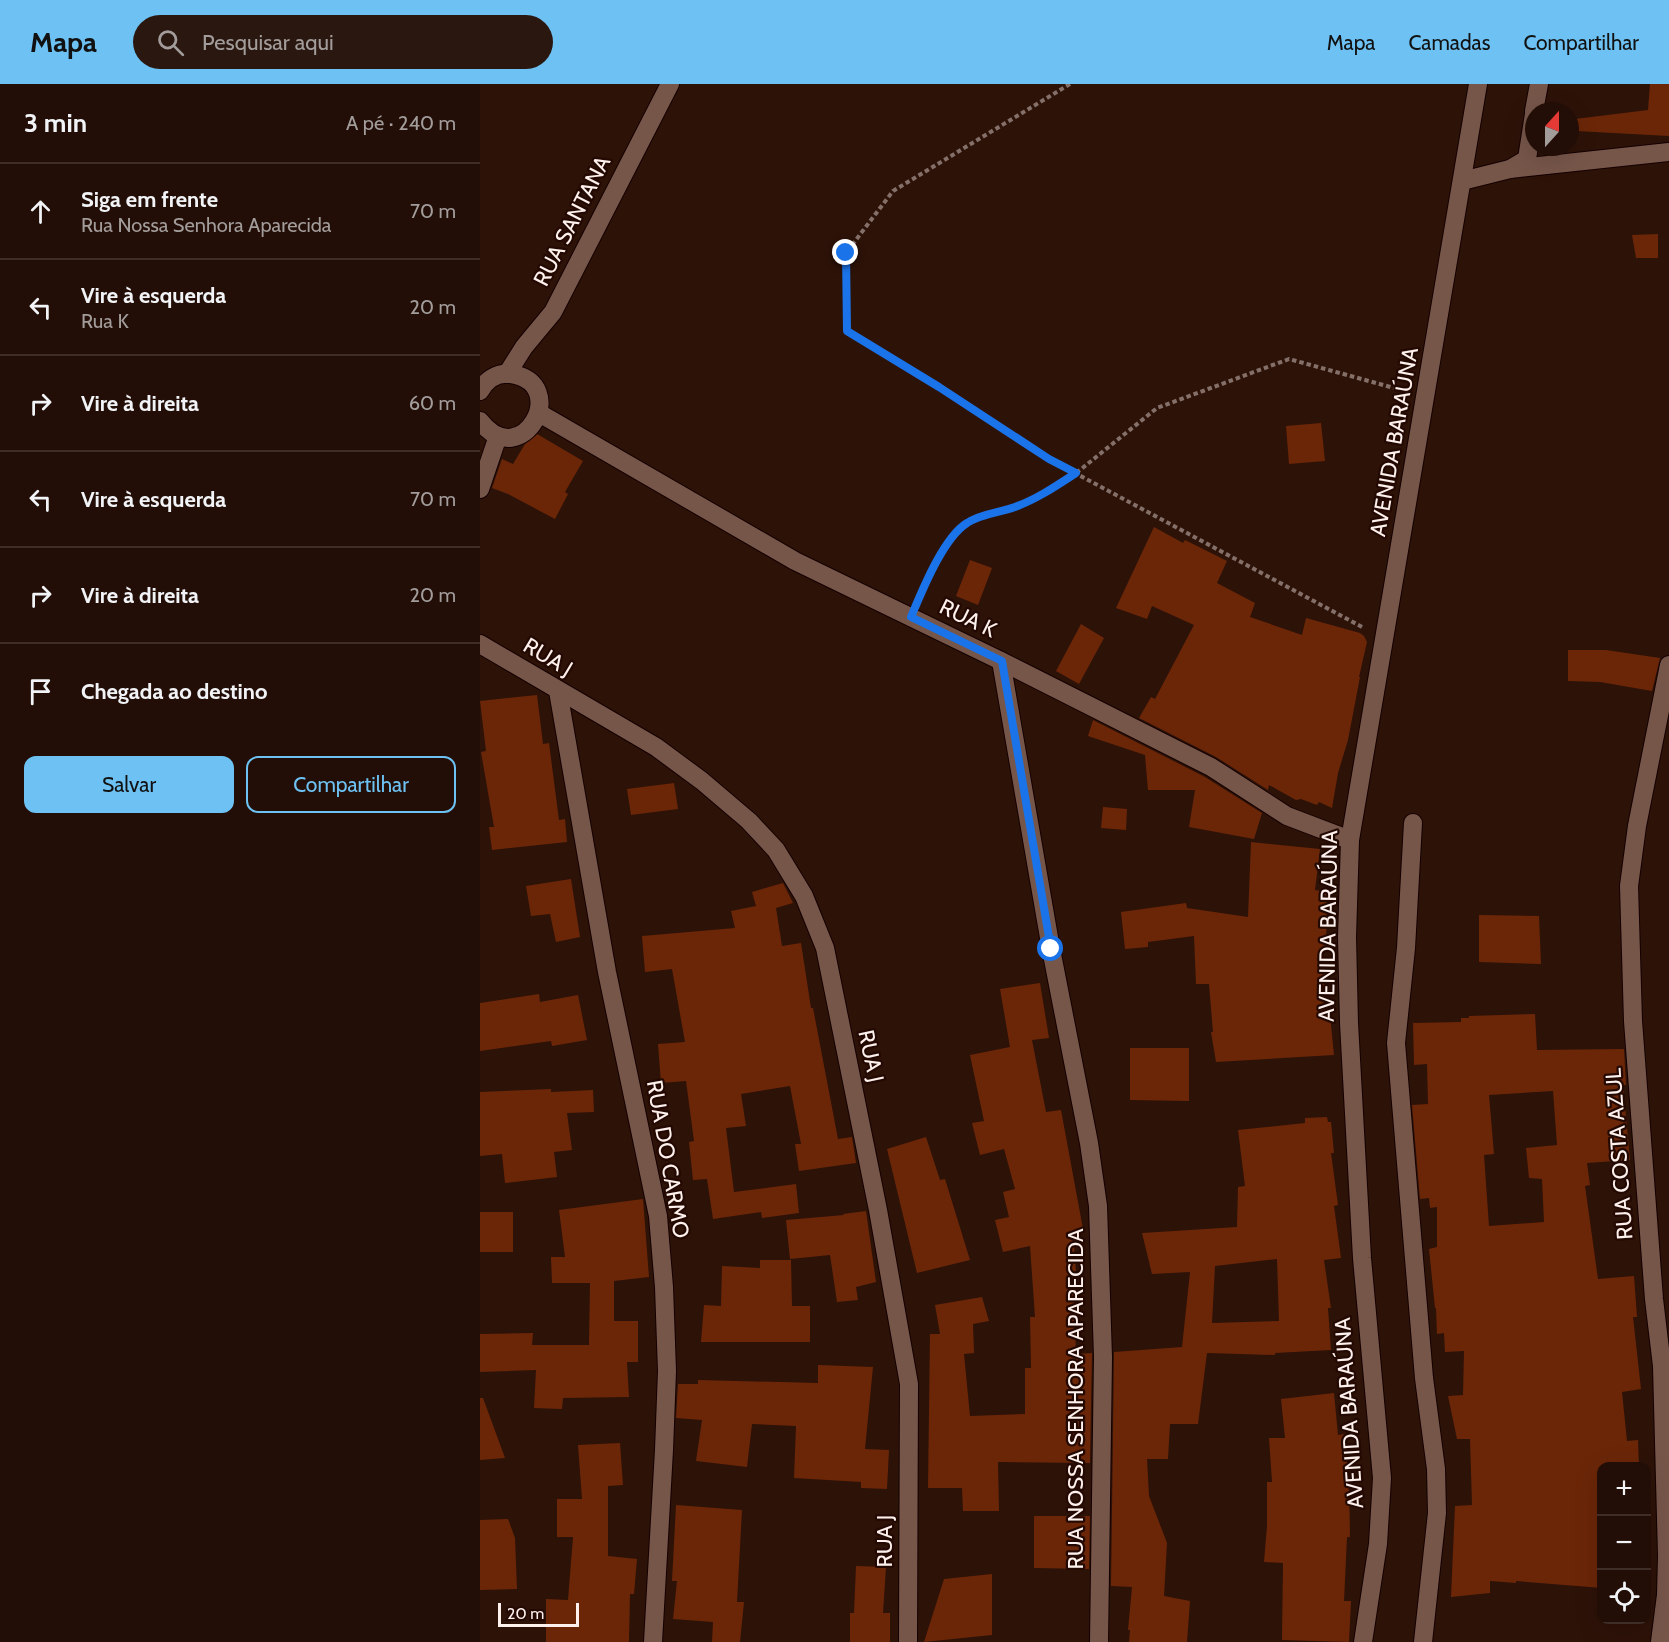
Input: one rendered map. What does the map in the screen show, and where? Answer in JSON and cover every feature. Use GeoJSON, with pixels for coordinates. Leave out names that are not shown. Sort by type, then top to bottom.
{"type":"FeatureCollection","features":[{"type":"Feature","properties":{"kind":"street","name":"RUA SANTANA"},"geometry":{"type":"LineString","coordinates":[[507,374],[524,347],[553,312],[670,84]]}},
{"type":"Feature","properties":{"kind":"street","name":"AVENIDA BARAÚNA"},"geometry":{"type":"LineString","coordinates":[[1363,1642],[1378,1544],[1382,1478],[1362,1258],[1349,1023],[1347,937],[1350,840],[1478,84]]}},
{"type":"Feature","properties":{"kind":"street"},"geometry":{"type":"LineString","coordinates":[[1536,102],[1539,84]]}},
{"type":"Feature","properties":{"kind":"street"},"geometry":{"type":"LineString","coordinates":[[1462,181],[1510,169],[1669,152]]}},
{"type":"Feature","properties":{"kind":"street"},"geometry":{"type":"LineString","coordinates":[[1510,169],[1527,159],[1527,156]]}},
{"type":"Feature","properties":{"kind":"street"},"geometry":{"type":"LineString","coordinates":[[480,421],[487,430],[498,436],[512,437],[524,433],[534,425],[539,413],[539,399],[533,386],[521,376],[507,374],[494,376],[482,384]]}},
{"type":"Feature","properties":{"kind":"street","name":"RUA K"},"geometry":{"type":"LineString","coordinates":[[539,413],[795,561],[1002,661],[1211,766],[1287,816],[1350,840]]}},
{"type":"Feature","properties":{"kind":"street"},"geometry":{"type":"LineString","coordinates":[[480,489],[498,436]]}},
{"type":"Feature","properties":{"kind":"street","name":"RUA J"},"geometry":{"type":"LineString","coordinates":[[480,644],[656,747],[702,781],[749,821],[776,850],[804,896],[825,948],[878,1210],[909,1384],[908,1642]]}},
{"type":"Feature","properties":{"kind":"street","name":"RUA NOSSA SENHORA APARECIDA"},"geometry":{"type":"LineString","coordinates":[[1002,661],[1051,949],[1089,1143],[1098,1206],[1103,1357],[1099,1642]]}},
{"type":"Feature","properties":{"kind":"street","name":"RUA COSTA AZUL"},"geometry":{"type":"LineString","coordinates":[[1659,1642],[1666,1595],[1667,1557],[1665,1367],[1654,1299],[1634,1033],[1629,886],[1637,826],[1669,664]]}},
{"type":"Feature","properties":{"kind":"street","name":"RUA DO CARMO"},"geometry":{"type":"LineString","coordinates":[[558,691],[608,972],[658,1216],[664,1287],[667,1371],[653,1642]]}},
{"type":"Feature","properties":{"kind":"street"},"geometry":{"type":"LineString","coordinates":[[1413,823],[1406,948],[1396,1043],[1425,1378],[1436,1469],[1437,1513],[1423,1642]]}},
{"type":"Feature","properties":{"kind":"path"},"geometry":{"type":"LineString","coordinates":[[1070,84],[893,191],[846,253],[847,331],[939,387],[1049,459],[1277,580],[1384,640]]}},
{"type":"Feature","properties":{"kind":"path"},"geometry":{"type":"LineString","coordinates":[[911,617],[947,543],[967,523],[987,513],[1013,508],[1039,496],[1076,473],[1157,408],[1288,359],[1426,397]]}},
{"type":"Feature","properties":{"kind":"building"},"geometry":{"type":"Polygon","coordinates":[[[1650,84],[1669,84],[1669,136],[1579,131],[1579,119],[1648,110],[1650,84]]]}},
{"type":"Feature","properties":{"kind":"building"},"geometry":{"type":"Polygon","coordinates":[[[1658,234],[1658,258],[1636,258],[1632,235],[1658,234]]]}},
{"type":"Feature","properties":{"kind":"building"},"geometry":{"type":"Polygon","coordinates":[[[1321,423],[1325,461],[1289,464],[1286,426],[1321,423]]]}},
{"type":"Feature","properties":{"kind":"building"},"geometry":{"type":"Polygon","coordinates":[[[537,434],[583,461],[565,492],[568,494],[555,519],[492,488],[502,459],[513,464],[525,444],[537,434]]]}},
{"type":"Feature","properties":{"kind":"building"},"geometry":{"type":"Polygon","coordinates":[[[1154,527],[1183,543],[1185,540],[1227,561],[1217,583],[1255,603],[1250,617],[1302,635],[1306,618],[1364,636],[1367,642],[1332,808],[1319,802],[1317,805],[1301,799],[1296,800],[1269,785],[1268,790],[1216,757],[1139,718],[1151,697],[1155,699],[1194,625],[1152,606],[1147,619],[1116,608],[1154,527]]]}},
{"type":"Feature","properties":{"kind":"building"},"geometry":{"type":"Polygon","coordinates":[[[970,560],[992,568],[978,605],[956,596],[970,560]]]}},
{"type":"Feature","properties":{"kind":"building"},"geometry":{"type":"Polygon","coordinates":[[[1081,624],[1104,638],[1079,684],[1056,671],[1081,624]]]}},
{"type":"Feature","properties":{"kind":"building"},"geometry":{"type":"Polygon","coordinates":[[[1568,650],[1606,650],[1660,658],[1652,691],[1600,682],[1568,681],[1568,650]]]}},
{"type":"Feature","properties":{"kind":"building"},"geometry":{"type":"Polygon","coordinates":[[[537,695],[543,744],[549,743],[559,820],[565,819],[567,842],[492,850],[489,827],[494,827],[481,752],[486,751],[480,701],[537,695]]]}},
{"type":"Feature","properties":{"kind":"building"},"geometry":{"type":"Polygon","coordinates":[[[1093,720],[1205,777],[1262,813],[1254,839],[1189,827],[1195,790],[1148,790],[1145,755],[1088,736],[1093,720]]]}},
{"type":"Feature","properties":{"kind":"building"},"geometry":{"type":"Polygon","coordinates":[[[674,783],[678,809],[631,815],[627,789],[674,783]]]}},
{"type":"Feature","properties":{"kind":"building"},"geometry":{"type":"Polygon","coordinates":[[[1103,807],[1127,809],[1126,830],[1101,828],[1103,807]]]}},
{"type":"Feature","properties":{"kind":"building"},"geometry":{"type":"Polygon","coordinates":[[[1251,842],[1320,849],[1315,890],[1327,892],[1326,950],[1322,949],[1327,1015],[1330,1015],[1334,1055],[1216,1062],[1211,1032],[1213,1032],[1209,984],[1196,984],[1194,936],[1148,942],[1148,947],[1125,949],[1121,912],[1186,903],[1187,908],[1248,917],[1251,842]]]}},
{"type":"Feature","properties":{"kind":"building"},"geometry":{"type":"Polygon","coordinates":[[[571,879],[580,937],[556,942],[550,914],[531,916],[526,886],[571,879]]]}},
{"type":"Feature","properties":{"kind":"building"},"geometry":{"type":"Polygon","coordinates":[[[783,883],[793,903],[776,908],[782,946],[801,943],[811,1008],[813,1008],[838,1139],[852,1137],[856,1163],[799,1171],[795,1144],[801,1144],[790,1086],[741,1094],[746,1126],[726,1128],[734,1192],[796,1184],[799,1213],[762,1218],[761,1212],[713,1219],[707,1179],[693,1180],[689,1142],[694,1141],[686,1081],[661,1083],[658,1044],[685,1042],[672,969],[645,972],[642,936],[735,928],[731,911],[756,906],[752,892],[783,883]]]}},
{"type":"Feature","properties":{"kind":"building"},"geometry":{"type":"Polygon","coordinates":[[[1479,915],[1539,916],[1541,964],[1479,962],[1479,915]]]}},
{"type":"Feature","properties":{"kind":"building"},"geometry":{"type":"Polygon","coordinates":[[[1040,983],[1049,1038],[1032,1040],[1046,1112],[1061,1110],[1083,1229],[1073,1231],[1078,1301],[1074,1301],[1076,1354],[1092,1353],[1090,1463],[998,1462],[999,1511],[963,1511],[962,1488],[928,1488],[930,1334],[940,1334],[935,1305],[982,1297],[989,1321],[973,1324],[974,1353],[964,1354],[970,1416],[1025,1414],[1025,1368],[1031,1368],[1030,1317],[1035,1317],[1030,1246],[1003,1252],[995,1220],[1009,1217],[1003,1192],[1015,1189],[1004,1149],[980,1155],[972,1123],[984,1121],[970,1055],[1010,1047],[1000,989],[1040,983]]]}},
{"type":"Feature","properties":{"kind":"building"},"geometry":{"type":"Polygon","coordinates":[[[539,994],[540,1002],[578,995],[587,1040],[552,1046],[551,1041],[480,1051],[480,1003],[539,994]]]}},
{"type":"Feature","properties":{"kind":"building"},"geometry":{"type":"Polygon","coordinates":[[[1535,1014],[1537,1050],[1624,1049],[1626,1085],[1623,1085],[1630,1160],[1587,1163],[1590,1185],[1585,1186],[1598,1279],[1634,1276],[1637,1317],[1633,1317],[1641,1389],[1622,1392],[1627,1441],[1638,1440],[1639,1462],[1597,1462],[1597,1588],[1490,1581],[1490,1593],[1451,1597],[1455,1506],[1472,1505],[1470,1439],[1457,1439],[1448,1396],[1463,1395],[1464,1351],[1445,1352],[1444,1333],[1437,1334],[1429,1249],[1437,1247],[1437,1207],[1430,1208],[1429,1198],[1420,1199],[1412,1105],[1428,1104],[1427,1064],[1414,1065],[1413,1023],[1461,1022],[1461,1018],[1469,1018],[1469,1016],[1535,1014]],[[1553,1091],[1489,1095],[1494,1154],[1484,1155],[1489,1226],[1544,1222],[1542,1179],[1529,1178],[1526,1148],[1557,1145],[1553,1091]]]}},
{"type":"Feature","properties":{"kind":"building"},"geometry":{"type":"Polygon","coordinates":[[[1130,1048],[1189,1048],[1189,1101],[1130,1100],[1130,1048]]]}},
{"type":"Feature","properties":{"kind":"building"},"geometry":{"type":"Polygon","coordinates":[[[551,1089],[551,1092],[593,1090],[594,1112],[567,1113],[572,1150],[554,1152],[557,1177],[505,1183],[502,1154],[480,1156],[480,1092],[551,1089]]]}},
{"type":"Feature","properties":{"kind":"building"},"geometry":{"type":"Polygon","coordinates":[[[1327,1117],[1328,1122],[1331,1122],[1334,1153],[1331,1153],[1338,1205],[1334,1206],[1341,1258],[1324,1260],[1331,1308],[1328,1308],[1331,1350],[1275,1353],[1275,1355],[1207,1353],[1198,1424],[1170,1424],[1168,1459],[1147,1459],[1149,1496],[1167,1543],[1164,1596],[1190,1601],[1187,1642],[1129,1642],[1132,1587],[1111,1586],[1114,1352],[1182,1347],[1190,1272],[1152,1274],[1142,1233],[1237,1227],[1238,1187],[1245,1186],[1238,1130],[1305,1123],[1305,1118],[1327,1117]],[[1277,1259],[1215,1266],[1212,1323],[1279,1321],[1277,1259]]]}},
{"type":"Feature","properties":{"kind":"building"},"geometry":{"type":"Polygon","coordinates":[[[926,1137],[940,1180],[945,1179],[970,1260],[917,1273],[887,1149],[926,1137]]]}},
{"type":"Feature","properties":{"kind":"building"},"geometry":{"type":"Polygon","coordinates":[[[643,1199],[649,1277],[614,1281],[614,1321],[638,1321],[638,1362],[627,1362],[629,1397],[563,1398],[562,1409],[534,1408],[536,1370],[480,1372],[480,1334],[533,1333],[532,1345],[589,1345],[590,1283],[552,1283],[551,1257],[565,1257],[559,1210],[643,1199]]]}},
{"type":"Feature","properties":{"kind":"building"},"geometry":{"type":"Polygon","coordinates":[[[866,1211],[876,1282],[856,1287],[858,1300],[837,1302],[830,1255],[790,1259],[786,1220],[866,1211]]]}},
{"type":"Feature","properties":{"kind":"building"},"geometry":{"type":"Polygon","coordinates":[[[480,1212],[513,1212],[513,1252],[480,1252],[480,1212]]]}},
{"type":"Feature","properties":{"kind":"building"},"geometry":{"type":"Polygon","coordinates":[[[760,1260],[791,1260],[792,1306],[810,1306],[810,1342],[701,1342],[704,1305],[721,1306],[722,1266],[760,1268],[760,1260]]]}},
{"type":"Feature","properties":{"kind":"building"},"geometry":{"type":"Polygon","coordinates":[[[818,1365],[873,1367],[865,1449],[889,1450],[887,1489],[861,1488],[861,1482],[794,1478],[796,1426],[752,1424],[747,1467],[696,1461],[702,1420],[676,1418],[678,1384],[698,1384],[698,1380],[818,1383],[818,1365]]]}},
{"type":"Feature","properties":{"kind":"building"},"geometry":{"type":"Polygon","coordinates":[[[1334,1393],[1338,1435],[1345,1434],[1349,1481],[1350,1537],[1347,1537],[1344,1601],[1351,1601],[1349,1642],[1282,1640],[1283,1563],[1264,1562],[1267,1482],[1272,1482],[1269,1438],[1285,1438],[1281,1399],[1334,1393]]]}},
{"type":"Feature","properties":{"kind":"building"},"geometry":{"type":"Polygon","coordinates":[[[480,1398],[483,1398],[505,1458],[480,1460],[480,1398]]]}},
{"type":"Feature","properties":{"kind":"building"},"geometry":{"type":"Polygon","coordinates":[[[620,1443],[623,1485],[608,1486],[608,1556],[637,1559],[634,1594],[630,1594],[629,1642],[546,1642],[546,1599],[568,1600],[573,1537],[557,1537],[557,1499],[582,1499],[578,1445],[620,1443]]]}},
{"type":"Feature","properties":{"kind":"building"},"geometry":{"type":"Polygon","coordinates":[[[676,1505],[742,1510],[737,1602],[744,1602],[740,1642],[712,1642],[713,1622],[673,1619],[677,1581],[672,1581],[676,1505]]]}},
{"type":"Feature","properties":{"kind":"building"},"geometry":{"type":"Polygon","coordinates":[[[1034,1516],[1090,1516],[1089,1569],[1034,1568],[1034,1516]]]}},
{"type":"Feature","properties":{"kind":"building"},"geometry":{"type":"Polygon","coordinates":[[[508,1519],[515,1538],[517,1589],[480,1590],[480,1520],[508,1519]]]}},
{"type":"Feature","properties":{"kind":"building"},"geometry":{"type":"Polygon","coordinates":[[[856,1566],[886,1567],[883,1613],[890,1613],[890,1642],[850,1642],[850,1613],[854,1613],[856,1566]]]}},
{"type":"Feature","properties":{"kind":"building"},"geometry":{"type":"Polygon","coordinates":[[[992,1574],[992,1635],[924,1642],[944,1579],[992,1574]]]}},
{"type":"Feature","properties":{"kind":"route"},"geometry":{"type":"LineString","coordinates":[[846,253],[847,331],[939,387],[1049,459],[1076,473],[1039,496],[1013,508],[987,513],[967,523],[947,543],[911,617],[1002,661],[1051,949]]}}]}
